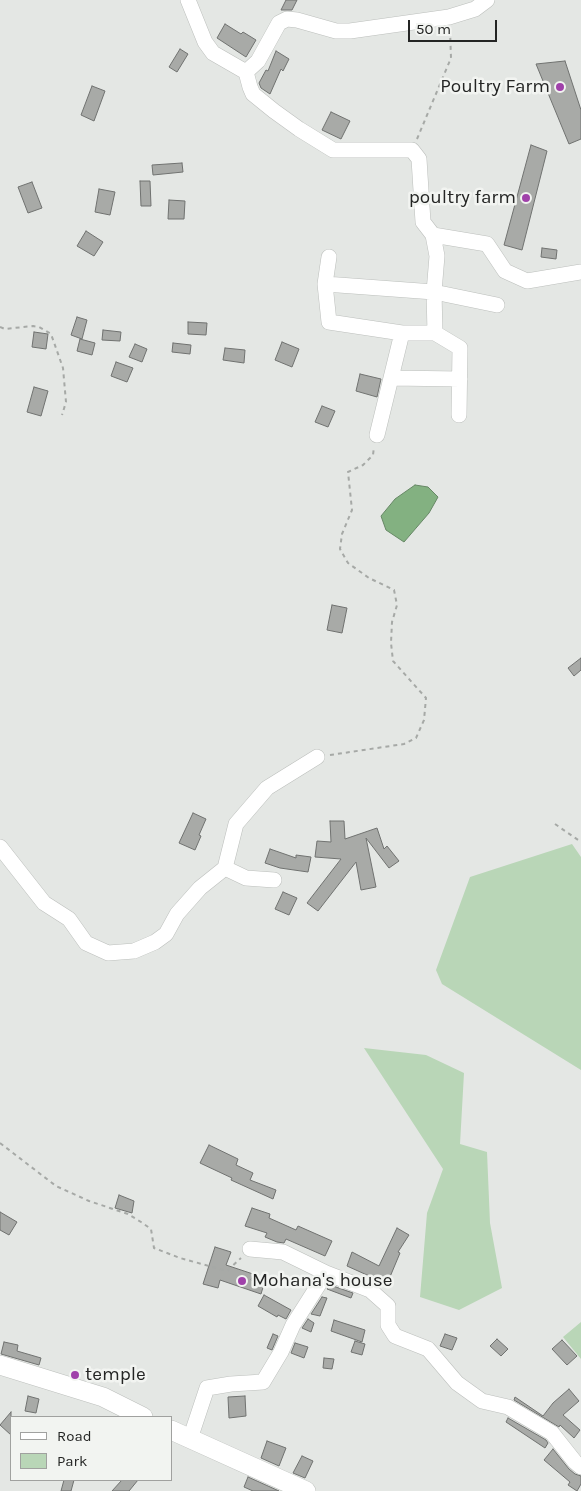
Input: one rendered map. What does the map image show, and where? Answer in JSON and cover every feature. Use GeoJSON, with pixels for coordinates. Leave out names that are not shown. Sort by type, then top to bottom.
{"type":"FeatureCollection","features":[{"type":"Feature","properties":{"kind":"main road"},"geometry":{"type":"LineString","coordinates":[[0,1365],[103,1396],[141,1416]]}},
{"type":"Feature","properties":{"kind":"main road"},"geometry":{"type":"LineString","coordinates":[[172,1430],[306,1491]]}},
{"type":"Feature","properties":{"kind":"street"},"geometry":{"type":"LineString","coordinates":[[188,0],[205,42],[213,53],[246,72],[253,94],[274,111],[333,150],[412,150],[419,160],[423,222],[433,235],[437,256],[434,292],[435,333]]}},
{"type":"Feature","properties":{"kind":"street"},"geometry":{"type":"LineString","coordinates":[[246,72],[258,61],[279,23],[287,19],[336,31],[350,31],[449,17],[475,10],[487,0]]}},
{"type":"Feature","properties":{"kind":"street"},"geometry":{"type":"LineString","coordinates":[[433,235],[487,244],[505,271],[527,281],[581,272]]}},
{"type":"Feature","properties":{"kind":"street"},"geometry":{"type":"LineString","coordinates":[[328,257],[326,284],[329,322],[402,333],[435,333],[460,348],[459,415]]}},
{"type":"Feature","properties":{"kind":"street"},"geometry":{"type":"LineString","coordinates":[[326,284],[434,292],[497,305]]}},
{"type":"Feature","properties":{"kind":"street"},"geometry":{"type":"LineString","coordinates":[[376,435],[402,333]]}},
{"type":"Feature","properties":{"kind":"street"},"geometry":{"type":"LineString","coordinates":[[391,378],[460,380]]}},
{"type":"Feature","properties":{"kind":"street"},"geometry":{"type":"LineString","coordinates":[[0,847],[44,903],[69,919],[86,943],[108,953],[134,951],[155,942],[166,934],[177,914],[200,888],[225,868],[236,824],[267,788],[317,757]]}},
{"type":"Feature","properties":{"kind":"street"},"geometry":{"type":"LineString","coordinates":[[225,868],[246,878],[274,880]]}},
{"type":"Feature","properties":{"kind":"street"},"geometry":{"type":"LineString","coordinates":[[250,1249],[283,1252],[326,1273],[370,1290],[388,1306],[388,1324],[394,1336],[428,1349],[457,1383],[482,1401],[508,1407],[552,1433],[581,1467]]}},
{"type":"Feature","properties":{"kind":"street"},"geometry":{"type":"LineString","coordinates":[[190,1439],[207,1388],[263,1382],[281,1352],[292,1325],[326,1273]]}},
{"type":"Feature","properties":{"kind":"path"},"geometry":{"type":"LineString","coordinates":[[412,150],[451,58],[449,17]]}},
{"type":"Feature","properties":{"kind":"path"},"geometry":{"type":"LineString","coordinates":[[0,327],[5,329],[26,326],[39,327],[51,334],[63,368],[66,402],[62,415]]}},
{"type":"Feature","properties":{"kind":"path"},"geometry":{"type":"LineString","coordinates":[[317,757],[404,744],[416,738],[424,720],[426,698],[393,661],[391,643],[392,622],[397,605],[394,590],[369,578],[348,563],[340,549],[342,534],[352,510],[348,472],[363,465],[373,455],[376,435]]}},
{"type":"Feature","properties":{"kind":"path"},"geometry":{"type":"LineString","coordinates":[[555,824],[581,842]]}},
{"type":"Feature","properties":{"kind":"path"},"geometry":{"type":"LineString","coordinates":[[0,1143],[56,1186],[89,1201],[128,1214],[141,1222],[151,1230],[154,1248],[180,1258],[227,1271],[250,1249]]}},
{"type":"Feature","properties":{"kind":"green space"},"geometry":{"type":"Polygon","coordinates":[[[572,844],[581,857],[581,1070],[442,984],[436,970],[470,877],[572,844]]]}},
{"type":"Feature","properties":{"kind":"green space"},"geometry":{"type":"Polygon","coordinates":[[[364,1048],[426,1055],[464,1073],[460,1144],[487,1152],[490,1223],[502,1288],[459,1310],[420,1297],[427,1213],[443,1169],[364,1048]]]}},
{"type":"Feature","properties":{"kind":"green space"},"geometry":{"type":"Polygon","coordinates":[[[581,1322],[581,1359],[563,1337],[581,1322]]]}},
{"type":"Feature","properties":{"kind":"shaded area"},"geometry":{"type":"Polygon","coordinates":[[[415,485],[428,487],[438,497],[429,513],[404,542],[386,530],[381,516],[395,499],[415,485]]]}},
{"type":"Feature","properties":{"kind":"building"},"geometry":{"type":"Polygon","coordinates":[[[286,0],[297,0],[292,10],[281,10],[286,0]]]}},
{"type":"Feature","properties":{"kind":"building"},"geometry":{"type":"Polygon","coordinates":[[[225,24],[241,34],[243,32],[256,40],[246,57],[217,38],[225,24]]]}},
{"type":"Feature","properties":{"kind":"building"},"geometry":{"type":"Polygon","coordinates":[[[180,49],[188,54],[177,72],[169,67],[180,49]]]}},
{"type":"Feature","properties":{"kind":"building"},"geometry":{"type":"Polygon","coordinates":[[[276,51],[289,59],[283,71],[281,69],[270,94],[261,88],[259,83],[266,70],[268,71],[276,51]]]}},
{"type":"Feature","properties":{"kind":"building","name":"Poultry Farm"},"geometry":{"type":"Polygon","coordinates":[[[565,61],[581,110],[581,139],[569,144],[536,64],[565,61]]]}},
{"type":"Feature","properties":{"kind":"building"},"geometry":{"type":"Polygon","coordinates":[[[92,86],[105,91],[94,121],[81,115],[92,86]]]}},
{"type":"Feature","properties":{"kind":"building"},"geometry":{"type":"Polygon","coordinates":[[[331,112],[350,121],[341,139],[322,130],[331,112]]]}},
{"type":"Feature","properties":{"kind":"building","name":"poultry farm"},"geometry":{"type":"Polygon","coordinates":[[[531,145],[547,151],[522,250],[504,245],[531,145]]]}},
{"type":"Feature","properties":{"kind":"building"},"geometry":{"type":"Polygon","coordinates":[[[182,163],[183,172],[153,175],[152,165],[182,163]]]}},
{"type":"Feature","properties":{"kind":"building"},"geometry":{"type":"Polygon","coordinates":[[[140,181],[150,181],[151,206],[141,206],[140,181]]]}},
{"type":"Feature","properties":{"kind":"building"},"geometry":{"type":"Polygon","coordinates":[[[32,182],[42,208],[28,213],[18,187],[32,182]]]}},
{"type":"Feature","properties":{"kind":"building"},"geometry":{"type":"Polygon","coordinates":[[[99,189],[115,192],[110,215],[95,212],[99,189]]]}},
{"type":"Feature","properties":{"kind":"building"},"geometry":{"type":"Polygon","coordinates":[[[169,200],[185,201],[184,219],[168,219],[169,200]]]}},
{"type":"Feature","properties":{"kind":"building"},"geometry":{"type":"Polygon","coordinates":[[[86,231],[103,242],[94,256],[77,246],[86,231]]]}},
{"type":"Feature","properties":{"kind":"building"},"geometry":{"type":"Polygon","coordinates":[[[542,248],[557,250],[556,259],[541,257],[542,248]]]}},
{"type":"Feature","properties":{"kind":"building"},"geometry":{"type":"Polygon","coordinates":[[[77,317],[87,320],[82,339],[71,335],[77,317]]]}},
{"type":"Feature","properties":{"kind":"building"},"geometry":{"type":"Polygon","coordinates":[[[188,322],[207,323],[206,335],[188,334],[188,322]]]}},
{"type":"Feature","properties":{"kind":"building"},"geometry":{"type":"Polygon","coordinates":[[[103,330],[121,332],[120,341],[102,340],[103,330]]]}},
{"type":"Feature","properties":{"kind":"building"},"geometry":{"type":"Polygon","coordinates":[[[34,332],[48,334],[46,349],[32,347],[34,332]]]}},
{"type":"Feature","properties":{"kind":"building"},"geometry":{"type":"Polygon","coordinates":[[[80,339],[95,343],[92,355],[77,351],[80,339]]]}},
{"type":"Feature","properties":{"kind":"building"},"geometry":{"type":"Polygon","coordinates":[[[282,342],[299,349],[292,367],[275,360],[282,342]]]}},
{"type":"Feature","properties":{"kind":"building"},"geometry":{"type":"Polygon","coordinates":[[[173,343],[191,345],[190,354],[172,352],[173,343]]]}},
{"type":"Feature","properties":{"kind":"building"},"geometry":{"type":"Polygon","coordinates":[[[135,344],[147,349],[142,362],[129,357],[135,344]]]}},
{"type":"Feature","properties":{"kind":"building"},"geometry":{"type":"Polygon","coordinates":[[[225,348],[245,350],[244,363],[223,360],[225,348]]]}},
{"type":"Feature","properties":{"kind":"building"},"geometry":{"type":"Polygon","coordinates":[[[116,362],[133,368],[127,382],[111,376],[116,362]]]}},
{"type":"Feature","properties":{"kind":"building"},"geometry":{"type":"Polygon","coordinates":[[[360,374],[381,379],[377,397],[356,391],[360,374]]]}},
{"type":"Feature","properties":{"kind":"building"},"geometry":{"type":"Polygon","coordinates":[[[34,387],[48,391],[41,416],[27,412],[34,387]]]}},
{"type":"Feature","properties":{"kind":"building"},"geometry":{"type":"Polygon","coordinates":[[[322,406],[335,411],[328,427],[315,422],[322,406]]]}},
{"type":"Feature","properties":{"kind":"building"},"geometry":{"type":"Polygon","coordinates":[[[332,605],[347,608],[342,633],[327,630],[332,605]]]}},
{"type":"Feature","properties":{"kind":"building"},"geometry":{"type":"Polygon","coordinates":[[[581,658],[581,670],[574,676],[568,668],[581,658]]]}},
{"type":"Feature","properties":{"kind":"building"},"geometry":{"type":"Polygon","coordinates":[[[193,813],[206,819],[195,850],[179,843],[193,813]]]}},
{"type":"Feature","properties":{"kind":"building"},"geometry":{"type":"Polygon","coordinates":[[[330,821],[344,821],[345,839],[377,828],[384,849],[387,846],[399,861],[389,868],[366,838],[376,887],[361,890],[356,862],[318,911],[307,903],[341,859],[315,857],[317,841],[331,842],[330,821]]]}},
{"type":"Feature","properties":{"kind":"building"},"geometry":{"type":"Polygon","coordinates":[[[270,849],[296,858],[296,855],[311,857],[308,872],[280,868],[265,863],[270,849]]]}},
{"type":"Feature","properties":{"kind":"building"},"geometry":{"type":"Polygon","coordinates":[[[283,892],[297,898],[289,915],[275,909],[283,892]]]}},
{"type":"Feature","properties":{"kind":"building"},"geometry":{"type":"Polygon","coordinates":[[[209,1145],[238,1159],[236,1165],[253,1173],[250,1180],[276,1190],[273,1199],[231,1180],[232,1178],[200,1163],[209,1145]]]}},
{"type":"Feature","properties":{"kind":"building"},"geometry":{"type":"Polygon","coordinates":[[[119,1195],[134,1201],[132,1213],[115,1208],[119,1195]]]}},
{"type":"Feature","properties":{"kind":"building"},"geometry":{"type":"Polygon","coordinates":[[[252,1208],[270,1214],[269,1218],[296,1230],[298,1226],[332,1241],[325,1256],[286,1239],[284,1243],[277,1242],[265,1237],[267,1233],[245,1226],[252,1208]]]}},
{"type":"Feature","properties":{"kind":"building"},"geometry":{"type":"Polygon","coordinates":[[[0,1212],[17,1222],[9,1235],[0,1230],[0,1212]]]}},
{"type":"Feature","properties":{"kind":"building"},"geometry":{"type":"Polygon","coordinates":[[[397,1228],[409,1235],[398,1252],[400,1253],[387,1284],[347,1266],[352,1252],[379,1266],[397,1228]]]}},
{"type":"Feature","properties":{"kind":"building"},"geometry":{"type":"Polygon","coordinates":[[[215,1247],[231,1252],[226,1265],[253,1274],[251,1280],[264,1284],[261,1294],[220,1280],[218,1288],[203,1284],[215,1247]]]}},
{"type":"Feature","properties":{"kind":"building"},"geometry":{"type":"Polygon","coordinates":[[[330,1285],[353,1293],[351,1298],[327,1289],[330,1285]]]}},
{"type":"Feature","properties":{"kind":"building"},"geometry":{"type":"Polygon","coordinates":[[[264,1295],[291,1310],[286,1319],[278,1315],[277,1317],[258,1306],[264,1295]]]}},
{"type":"Feature","properties":{"kind":"building"},"geometry":{"type":"Polygon","coordinates":[[[322,1297],[327,1298],[320,1316],[311,1314],[322,1297]]]}},
{"type":"Feature","properties":{"kind":"building"},"geometry":{"type":"Polygon","coordinates":[[[308,1319],[314,1323],[311,1332],[302,1328],[308,1319]]]}},
{"type":"Feature","properties":{"kind":"building"},"geometry":{"type":"Polygon","coordinates":[[[334,1320],[365,1330],[362,1342],[331,1331],[334,1320]]]}},
{"type":"Feature","properties":{"kind":"building"},"geometry":{"type":"Polygon","coordinates":[[[273,1334],[278,1336],[272,1350],[267,1348],[273,1334]]]}},
{"type":"Feature","properties":{"kind":"building"},"geometry":{"type":"Polygon","coordinates":[[[445,1334],[457,1338],[452,1350],[440,1346],[445,1334]]]}},
{"type":"Feature","properties":{"kind":"building"},"geometry":{"type":"Polygon","coordinates":[[[497,1339],[508,1349],[501,1356],[490,1346],[497,1339]]]}},
{"type":"Feature","properties":{"kind":"building"},"geometry":{"type":"Polygon","coordinates":[[[562,1340],[577,1356],[567,1365],[552,1349],[562,1340]]]}},
{"type":"Feature","properties":{"kind":"building"},"geometry":{"type":"Polygon","coordinates":[[[355,1341],[365,1344],[362,1355],[351,1352],[355,1341]]]}},
{"type":"Feature","properties":{"kind":"building"},"geometry":{"type":"Polygon","coordinates":[[[4,1342],[18,1345],[17,1351],[41,1358],[39,1365],[1,1354],[4,1342]]]}},
{"type":"Feature","properties":{"kind":"building"},"geometry":{"type":"Polygon","coordinates":[[[295,1343],[308,1347],[304,1358],[291,1353],[295,1343]]]}},
{"type":"Feature","properties":{"kind":"building"},"geometry":{"type":"Polygon","coordinates":[[[324,1358],[334,1359],[332,1369],[323,1368],[324,1358]]]}},
{"type":"Feature","properties":{"kind":"building"},"geometry":{"type":"Polygon","coordinates":[[[569,1389],[579,1401],[563,1415],[580,1430],[574,1438],[560,1425],[559,1427],[514,1400],[515,1397],[543,1416],[553,1403],[569,1389]]]}},
{"type":"Feature","properties":{"kind":"building"},"geometry":{"type":"Polygon","coordinates":[[[28,1396],[39,1399],[36,1413],[25,1411],[28,1396]]]}},
{"type":"Feature","properties":{"kind":"building"},"geometry":{"type":"Polygon","coordinates":[[[245,1396],[246,1416],[229,1418],[228,1397],[245,1396]]]}},
{"type":"Feature","properties":{"kind":"building"},"geometry":{"type":"Polygon","coordinates":[[[11,1412],[10,1434],[0,1425],[11,1412]]]}},
{"type":"Feature","properties":{"kind":"building"},"geometry":{"type":"Polygon","coordinates":[[[508,1418],[546,1440],[548,1443],[545,1448],[506,1422],[508,1418]]]}},
{"type":"Feature","properties":{"kind":"building"},"geometry":{"type":"Polygon","coordinates":[[[267,1441],[286,1448],[279,1466],[261,1458],[267,1441]]]}},
{"type":"Feature","properties":{"kind":"building"},"geometry":{"type":"Polygon","coordinates":[[[553,1449],[569,1469],[581,1476],[581,1484],[577,1491],[568,1485],[570,1482],[544,1460],[553,1449]]]}},
{"type":"Feature","properties":{"kind":"building"},"geometry":{"type":"Polygon","coordinates":[[[302,1456],[313,1461],[305,1478],[293,1473],[302,1456]]]}},
{"type":"Feature","properties":{"kind":"building"},"geometry":{"type":"Polygon","coordinates":[[[248,1477],[279,1491],[253,1491],[244,1487],[248,1477]]]}},
{"type":"Feature","properties":{"kind":"building"},"geometry":{"type":"Polygon","coordinates":[[[64,1481],[74,1481],[71,1491],[61,1491],[64,1481]]]}},
{"type":"Feature","properties":{"kind":"building"},"geometry":{"type":"Polygon","coordinates":[[[121,1481],[137,1481],[129,1491],[112,1491],[121,1481]]]}},
{"type":"Feature","properties":{"kind":"place","name":"Poultry Farm"},"geometry":{"type":"Point","coordinates":[560,87]}},
{"type":"Feature","properties":{"kind":"place","name":"poultry farm"},"geometry":{"type":"Point","coordinates":[526,198]}},
{"type":"Feature","properties":{"kind":"place","name":"Mohana's house"},"geometry":{"type":"Point","coordinates":[242,1281]}},
{"type":"Feature","properties":{"kind":"place","name":"temple"},"geometry":{"type":"Point","coordinates":[75,1375]}}]}
